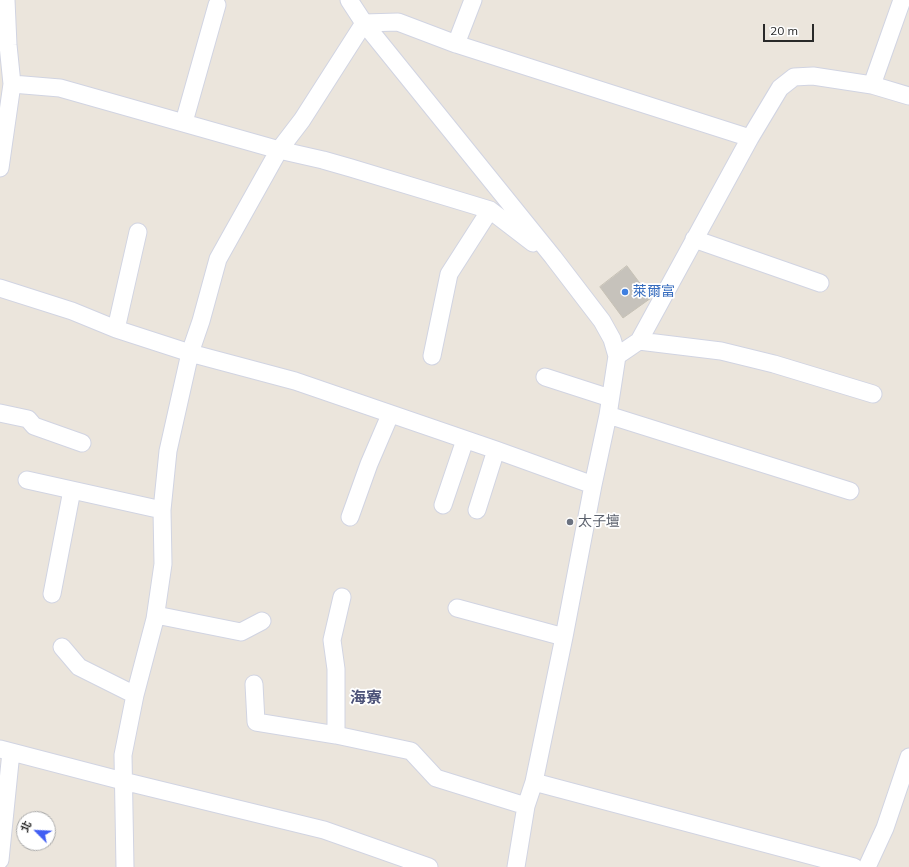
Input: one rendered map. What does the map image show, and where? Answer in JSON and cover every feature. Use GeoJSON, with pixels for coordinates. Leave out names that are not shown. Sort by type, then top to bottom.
{"type":"FeatureCollection","features":[{"type":"Feature","properties":{"kind":"street"},"geometry":{"type":"LineString","coordinates":[[0,168],[12,84],[8,45],[6,0]]}},
{"type":"Feature","properties":{"kind":"street"},"geometry":{"type":"LineString","coordinates":[[349,0],[364,23],[553,257],[602,321],[612,339],[617,356],[609,407],[592,485],[564,637],[534,782],[526,806],[516,867]]}},
{"type":"Feature","properties":{"kind":"street"},"geometry":{"type":"LineString","coordinates":[[456,44],[473,0]]}},
{"type":"Feature","properties":{"kind":"street"},"geometry":{"type":"LineString","coordinates":[[872,85],[902,0]]}},
{"type":"Feature","properties":{"kind":"street"},"geometry":{"type":"LineString","coordinates":[[184,122],[217,5]]}},
{"type":"Feature","properties":{"kind":"street"},"geometry":{"type":"LineString","coordinates":[[364,23],[398,22],[456,44],[750,138]]}},
{"type":"Feature","properties":{"kind":"street"},"geometry":{"type":"LineString","coordinates":[[125,867],[124,755],[135,696],[156,614],[163,564],[162,510],[168,451],[190,353],[201,321],[218,259],[280,150],[302,120],[364,23]]}},
{"type":"Feature","properties":{"kind":"street"},"geometry":{"type":"LineString","coordinates":[[617,356],[639,341],[750,138],[780,88],[794,77],[813,76],[872,85],[909,96]]}},
{"type":"Feature","properties":{"kind":"street"},"geometry":{"type":"LineString","coordinates":[[12,84],[60,88],[280,150],[323,160],[490,210],[553,257]]}},
{"type":"Feature","properties":{"kind":"street"},"geometry":{"type":"LineString","coordinates":[[432,356],[449,274],[490,210]]}},
{"type":"Feature","properties":{"kind":"street"},"geometry":{"type":"LineString","coordinates":[[116,329],[138,232]]}},
{"type":"Feature","properties":{"kind":"street"},"geometry":{"type":"LineString","coordinates":[[694,239],[820,283]]}},
{"type":"Feature","properties":{"kind":"street"},"geometry":{"type":"LineString","coordinates":[[0,288],[72,311],[116,329],[190,353],[295,381],[496,450],[592,485]]}},
{"type":"Feature","properties":{"kind":"street"},"geometry":{"type":"LineString","coordinates":[[639,341],[721,351],[774,364],[873,394]]}},
{"type":"Feature","properties":{"kind":"street"},"geometry":{"type":"LineString","coordinates":[[546,377],[609,407],[850,491]]}},
{"type":"Feature","properties":{"kind":"street"},"geometry":{"type":"LineString","coordinates":[[0,413],[28,419],[34,426],[82,443]]}},
{"type":"Feature","properties":{"kind":"street"},"geometry":{"type":"LineString","coordinates":[[350,517],[368,464],[390,414]]}},
{"type":"Feature","properties":{"kind":"street"},"geometry":{"type":"LineString","coordinates":[[443,505],[465,440]]}},
{"type":"Feature","properties":{"kind":"street"},"geometry":{"type":"LineString","coordinates":[[477,510],[496,450]]}},
{"type":"Feature","properties":{"kind":"street"},"geometry":{"type":"LineString","coordinates":[[27,480],[162,510]]}},
{"type":"Feature","properties":{"kind":"street"},"geometry":{"type":"LineString","coordinates":[[52,594],[72,490]]}},
{"type":"Feature","properties":{"kind":"street"},"geometry":{"type":"LineString","coordinates":[[336,735],[336,670],[332,640],[342,597]]}},
{"type":"Feature","properties":{"kind":"street"},"geometry":{"type":"LineString","coordinates":[[457,608],[564,637]]}},
{"type":"Feature","properties":{"kind":"street"},"geometry":{"type":"LineString","coordinates":[[156,614],[241,632],[262,621]]}},
{"type":"Feature","properties":{"kind":"street"},"geometry":{"type":"LineString","coordinates":[[62,648],[79,667],[135,696]]}},
{"type":"Feature","properties":{"kind":"street"},"geometry":{"type":"LineString","coordinates":[[254,684],[256,722],[336,735],[411,751],[436,778],[526,806]]}},
{"type":"Feature","properties":{"kind":"street"},"geometry":{"type":"LineString","coordinates":[[0,860],[6,750],[124,781],[324,830],[430,867]]}},
{"type":"Feature","properties":{"kind":"street"},"geometry":{"type":"LineString","coordinates":[[867,867],[885,828],[909,757]]}},
{"type":"Feature","properties":{"kind":"street"},"geometry":{"type":"LineString","coordinates":[[534,782],[854,867]]}},
{"type":"Feature","properties":{"kind":"building","name":"萊爾富"},"geometry":{"type":"Polygon","coordinates":[[[627,266],[651,298],[623,318],[600,287],[627,266]]]}},
{"type":"Feature","properties":{"kind":"place","name":"萊爾富"},"geometry":{"type":"Point","coordinates":[625,292]}},
{"type":"Feature","properties":{"kind":"place","name":"太子壇"},"geometry":{"type":"Point","coordinates":[570,522]}},
{"type":"Feature","properties":{"kind":"district","name":"海寮"},"geometry":{"type":"Point","coordinates":[366,698]}}]}
